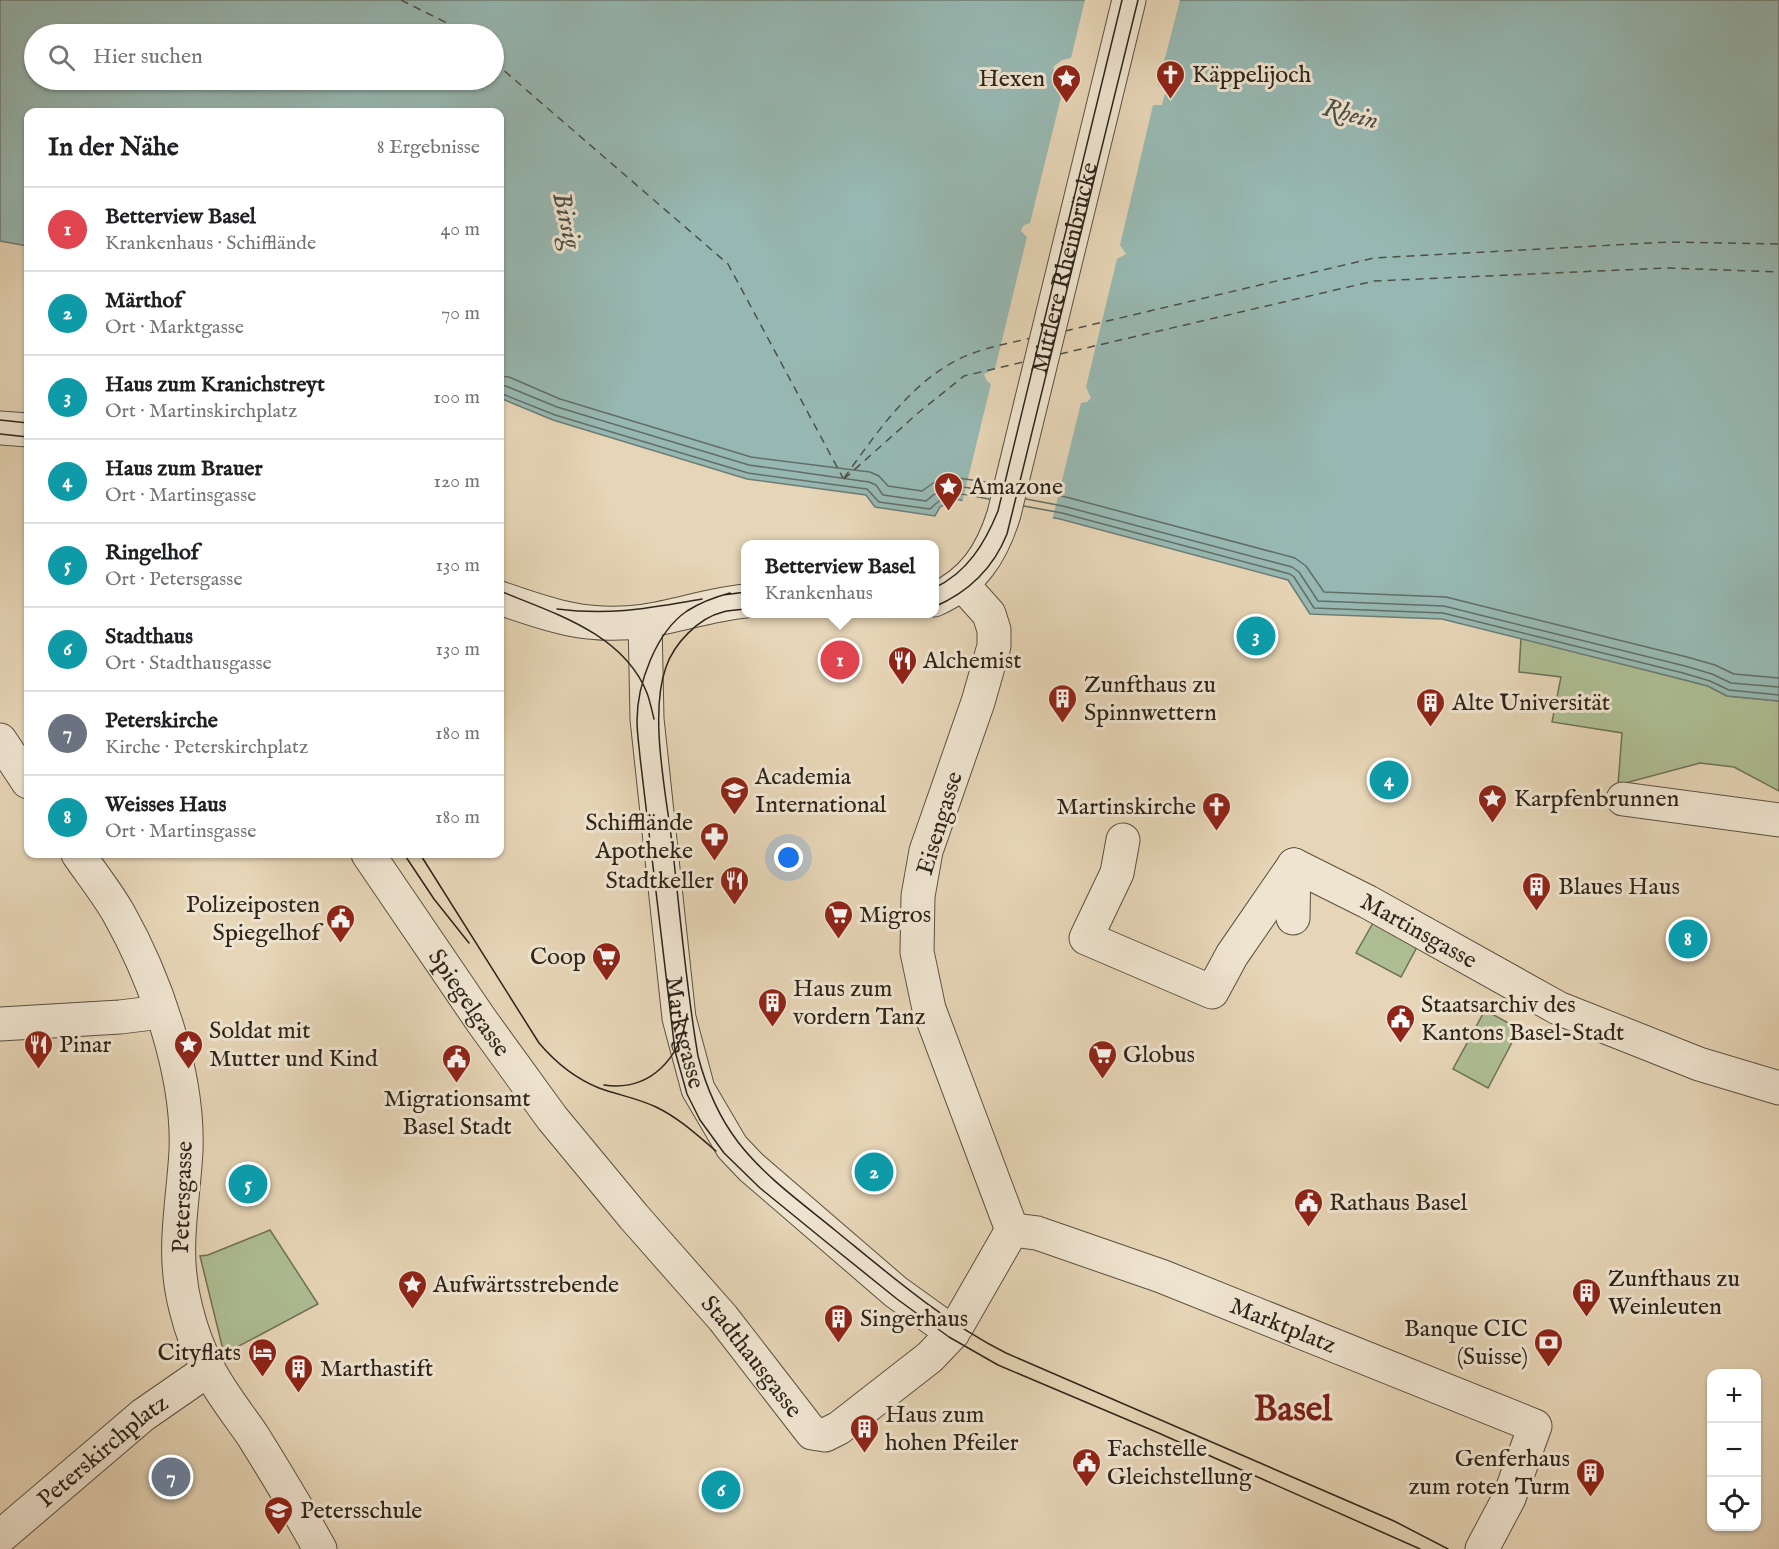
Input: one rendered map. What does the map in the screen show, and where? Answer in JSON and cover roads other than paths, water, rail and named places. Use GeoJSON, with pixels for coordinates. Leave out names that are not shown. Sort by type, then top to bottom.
{"type":"FeatureCollection","features":[{"type":"Feature","properties":{"kind":"street","name":"Mittlere Rheinbrücke"},"geometry":{"type":"LineString","coordinates":[[997,537],[1129,0]]}},
{"type":"Feature","properties":{"kind":"street"},"geometry":{"type":"LineString","coordinates":[[0,428],[24,430]]}},
{"type":"Feature","properties":{"kind":"street","name":"Eisengasse"},"geometry":{"type":"LineString","coordinates":[[997,537],[979,567],[948,592],[989,614],[994,630],[994,646],[974,713],[927,851],[918,896],[917,952],[929,1009],[1012,1230]]}},
{"type":"Feature","properties":{"kind":"street"},"geometry":{"type":"LineString","coordinates":[[504,599],[577,622],[645,621],[741,602]]}},
{"type":"Feature","properties":{"kind":"street","name":"Marktgasse"},"geometry":{"type":"LineString","coordinates":[[645,621],[647,719],[679,1018],[698,1089],[732,1147],[751,1167],[896,1292],[953,1332]]}},
{"type":"Feature","properties":{"kind":"street"},"geometry":{"type":"LineString","coordinates":[[0,740],[24,776]]}},
{"type":"Feature","properties":{"kind":"street"},"geometry":{"type":"LineString","coordinates":[[1623,799],[1779,820]]}},
{"type":"Feature","properties":{"kind":"street"},"geometry":{"type":"LineString","coordinates":[[1123,840],[1116,873],[1086,938],[1212,992],[1232,955],[1294,865]]}},
{"type":"Feature","properties":{"kind":"street","name":"Petersgasse"},"geometry":{"type":"LineString","coordinates":[[81,858],[117,911],[136,945],[172,1046],[184,1100],[186,1151],[178,1245],[180,1275],[185,1307],[195,1341],[208,1370],[252,1435],[316,1540]]}},
{"type":"Feature","properties":{"kind":"street","name":"Spiegelgasse"},"geometry":{"type":"LineString","coordinates":[[371,858],[537,1099],[576,1147]]}},
{"type":"Feature","properties":{"kind":"street"},"geometry":{"type":"LineString","coordinates":[[1293,918],[1294,865]]}},
{"type":"Feature","properties":{"kind":"street","name":"Martinsgasse"},"geometry":{"type":"LineString","coordinates":[[1294,865],[1368,902],[1558,1008],[1699,1064],[1779,1088]]}},
{"type":"Feature","properties":{"kind":"street"},"geometry":{"type":"LineString","coordinates":[[0,1024],[120,1017],[161,1012]]}},
{"type":"Feature","properties":{"kind":"street","name":"Stadthausgasse"},"geometry":{"type":"LineString","coordinates":[[576,1147],[723,1318],[812,1433],[825,1435],[839,1428],[930,1357],[953,1332]]}},
{"type":"Feature","properties":{"kind":"street"},"geometry":{"type":"LineString","coordinates":[[953,1332],[1012,1230]]}},
{"type":"Feature","properties":{"kind":"street","name":"Marktplatz"},"geometry":{"type":"LineString","coordinates":[[1012,1230],[1037,1233],[1161,1276],[1535,1426],[1509,1498],[1482,1549]]}},
{"type":"Feature","properties":{"kind":"street","name":"Peterskirchplatz"},"geometry":{"type":"LineString","coordinates":[[0,1537],[143,1415],[208,1370]]}},
{"type":"Feature","properties":{"kind":"water"},"geometry":{"type":"Polygon","coordinates":[[[0,0],[1779,0],[1779,701],[1727,696],[1708,686],[1442,619],[1310,614],[1288,580],[1060,519],[955,499],[940,507],[935,516],[875,507],[866,495],[747,479],[553,420],[504,400],[504,108],[24,108],[24,245],[0,241],[0,0]]]}},
{"type":"Feature","properties":{"kind":"tram line"},"geometry":{"type":"LineString","coordinates":[[939,586],[956,574],[973,556],[998,511],[1122,0]]}},
{"type":"Feature","properties":{"kind":"tram line"},"geometry":{"type":"LineString","coordinates":[[939,605],[969,587],[987,569],[1007,534],[1138,0]]}},
{"type":"Feature","properties":{"kind":"tram line"},"geometry":{"type":"LineString","coordinates":[[0,420],[24,423]]}},
{"type":"Feature","properties":{"kind":"tram line"},"geometry":{"type":"LineString","coordinates":[[0,434],[24,437]]}},
{"type":"Feature","properties":{"kind":"tram line"},"geometry":{"type":"LineString","coordinates":[[504,593],[563,617],[604,640],[636,672],[647,693],[654,719]]}},
{"type":"Feature","properties":{"kind":"tram line"},"geometry":{"type":"LineString","coordinates":[[730,593],[708,600],[687,611],[666,632],[650,660],[645,675],[640,691],[637,721],[675,1051],[687,1094],[700,1120],[724,1153],[760,1188],[897,1299],[949,1337],[998,1365],[1154,1431],[1420,1549]]}},
{"type":"Feature","properties":{"kind":"tram line"},"geometry":{"type":"LineString","coordinates":[[723,595],[741,593]]}},
{"type":"Feature","properties":{"kind":"tram line"},"geometry":{"type":"LineString","coordinates":[[557,609],[613,611],[702,599]]}},
{"type":"Feature","properties":{"kind":"tram line"},"geometry":{"type":"LineString","coordinates":[[741,610],[714,615],[696,626],[681,641],[666,667],[659,707],[660,754],[698,1056],[714,1101],[738,1142],[772,1178],[797,1200],[876,1264],[960,1327],[1006,1353],[1394,1521],[1448,1549]]}},
{"type":"Feature","properties":{"kind":"tram line"},"geometry":{"type":"LineString","coordinates":[[407,858],[434,899],[469,943]]}},
{"type":"Feature","properties":{"kind":"tram line"},"geometry":{"type":"LineString","coordinates":[[423,858],[539,1043],[552,1057],[574,1075],[590,1084],[642,1101],[664,1111],[688,1127],[716,1151]]}},
{"type":"Feature","properties":{"kind":"tram line"},"geometry":{"type":"LineString","coordinates":[[604,1085],[621,1086],[636,1083],[661,1068],[678,1044],[687,1014]]}},
{"type":"Feature","properties":{"kind":"place","name":"Käppelijoch"},"geometry":{"type":"Point","coordinates":[1171,100]}},
{"type":"Feature","properties":{"kind":"place","name":"Hexen"},"geometry":{"type":"Point","coordinates":[1066,104]}},
{"type":"Feature","properties":{"kind":"place","name":"Amazone"},"geometry":{"type":"Point","coordinates":[949,512]}},
{"type":"Feature","properties":{"kind":"place","name":"Haus zum Kranichstreyt"},"geometry":{"type":"Point","coordinates":[1256,636]}},
{"type":"Feature","properties":{"kind":"place","name":"Betterview Basel"},"geometry":{"type":"Point","coordinates":[840,660]}},
{"type":"Feature","properties":{"kind":"place","name":"Alchemist"},"geometry":{"type":"Point","coordinates":[902,686]}},
{"type":"Feature","properties":{"kind":"place","name":"Zunfthaus zu Spinnwettern"},"geometry":{"type":"Point","coordinates":[1063,724]}},
{"type":"Feature","properties":{"kind":"place","name":"Alte Universität"},"geometry":{"type":"Point","coordinates":[1431,728]}},
{"type":"Feature","properties":{"kind":"place","name":"Haus zum Brauer"},"geometry":{"type":"Point","coordinates":[1389,780]}},
{"type":"Feature","properties":{"kind":"place","name":"Academia International"},"geometry":{"type":"Point","coordinates":[734,816]}},
{"type":"Feature","properties":{"kind":"place","name":"Karpfenbrunnen"},"geometry":{"type":"Point","coordinates":[1493,824]}},
{"type":"Feature","properties":{"kind":"place","name":"Martinskirche"},"geometry":{"type":"Point","coordinates":[1217,832]}},
{"type":"Feature","properties":{"kind":"place","name":"Schifflände Apotheke"},"geometry":{"type":"Point","coordinates":[714,862]}},
{"type":"Feature","properties":{"kind":"place","name":"Stadtkeller"},"geometry":{"type":"Point","coordinates":[735,906]}},
{"type":"Feature","properties":{"kind":"place","name":"Blaues Haus"},"geometry":{"type":"Point","coordinates":[1537,912]}},
{"type":"Feature","properties":{"kind":"place","name":"Weisses Haus"},"geometry":{"type":"Point","coordinates":[1688,939]}},
{"type":"Feature","properties":{"kind":"place","name":"Migros"},"geometry":{"type":"Point","coordinates":[838,940]}},
{"type":"Feature","properties":{"kind":"place","name":"Polizeiposten Spiegelhof"},"geometry":{"type":"Point","coordinates":[341,944]}},
{"type":"Feature","properties":{"kind":"place","name":"Coop"},"geometry":{"type":"Point","coordinates":[607,982]}},
{"type":"Feature","properties":{"kind":"place","name":"Haus zum vordern Tanz"},"geometry":{"type":"Point","coordinates":[772,1028]}},
{"type":"Feature","properties":{"kind":"place","name":"Staatsarchiv des Kantons Basel-Stadt"},"geometry":{"type":"Point","coordinates":[1400,1044]}},
{"type":"Feature","properties":{"kind":"place","name":"Pinar"},"geometry":{"type":"Point","coordinates":[38,1070]}},
{"type":"Feature","properties":{"kind":"place","name":"Soldat mit Mutter und Kind"},"geometry":{"type":"Point","coordinates":[188,1070]}},
{"type":"Feature","properties":{"kind":"place","name":"Globus"},"geometry":{"type":"Point","coordinates":[1102,1080]}},
{"type":"Feature","properties":{"kind":"place","name":"Migrationsamt Basel Stadt"},"geometry":{"type":"Point","coordinates":[457,1084]}},
{"type":"Feature","properties":{"kind":"place","name":"Märthof"},"geometry":{"type":"Point","coordinates":[874,1172]}},
{"type":"Feature","properties":{"kind":"place","name":"Ringelhof"},"geometry":{"type":"Point","coordinates":[248,1184]}},
{"type":"Feature","properties":{"kind":"place","name":"Rathaus Basel"},"geometry":{"type":"Point","coordinates":[1308,1228]}},
{"type":"Feature","properties":{"kind":"place","name":"Aufwärtsstrebende"},"geometry":{"type":"Point","coordinates":[412,1310]}},
{"type":"Feature","properties":{"kind":"place","name":"Zunfthaus zu Weinleuten"},"geometry":{"type":"Point","coordinates":[1587,1318]}},
{"type":"Feature","properties":{"kind":"place","name":"Singerhaus"},"geometry":{"type":"Point","coordinates":[839,1344]}},
{"type":"Feature","properties":{"kind":"place","name":"Banque CIC (Suisse)"},"geometry":{"type":"Point","coordinates":[1549,1368]}},
{"type":"Feature","properties":{"kind":"place","name":"Cityflats"},"geometry":{"type":"Point","coordinates":[262,1378]}},
{"type":"Feature","properties":{"kind":"place","name":"Marthastift"},"geometry":{"type":"Point","coordinates":[299,1394]}},
{"type":"Feature","properties":{"kind":"place","name":"Haus zum hohen Pfeiler"},"geometry":{"type":"Point","coordinates":[864,1454]}},
{"type":"Feature","properties":{"kind":"place","name":"Peterskirche"},"geometry":{"type":"Point","coordinates":[171,1477]}},
{"type":"Feature","properties":{"kind":"place","name":"Fachstelle Gleichstellung"},"geometry":{"type":"Point","coordinates":[1086,1488]}},
{"type":"Feature","properties":{"kind":"place","name":"Stadthaus"},"geometry":{"type":"Point","coordinates":[721,1490]}},
{"type":"Feature","properties":{"kind":"place","name":"Genferhaus zum roten Turm"},"geometry":{"type":"Point","coordinates":[1591,1498]}},
{"type":"Feature","properties":{"kind":"place","name":"Petersschule"},"geometry":{"type":"Point","coordinates":[279,1536]}},
{"type":"Feature","properties":{"kind":"district","name":"Basel"},"geometry":{"type":"Point","coordinates":[1293,1407]}},
{"type":"Feature","properties":{"kind":"water label","name":"Rhein"},"geometry":{"type":"Point","coordinates":[1351,113]}},
{"type":"Feature","properties":{"kind":"water label","name":"Birsig"},"geometry":{"type":"Point","coordinates":[568,220]}}]}
